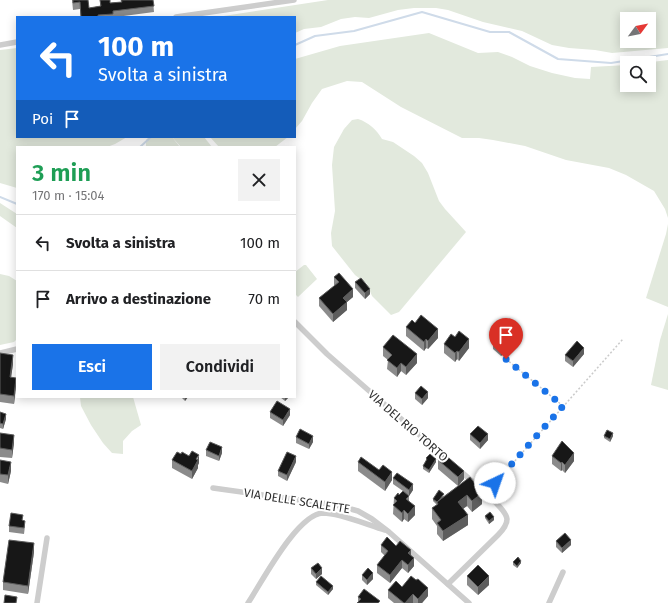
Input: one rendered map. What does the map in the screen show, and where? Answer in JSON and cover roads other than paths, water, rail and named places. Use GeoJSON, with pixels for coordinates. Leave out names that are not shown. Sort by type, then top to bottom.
{"type":"FeatureCollection","features":[{"type":"Feature","properties":{"kind":"street"},"geometry":{"type":"LineString","coordinates":[[183,16],[294,0]]}},
{"type":"Feature","properties":{"kind":"street"},"geometry":{"type":"LineString","coordinates":[[0,45],[16,42]]}},
{"type":"Feature","properties":{"kind":"street","name":"VIA DEL RIO TORTO"},"geometry":{"type":"LineString","coordinates":[[296,323],[327,354],[486,494],[505,513],[507,517],[506,524],[498,535],[448,584]]}},
{"type":"Feature","properties":{"kind":"street"},"geometry":{"type":"LineString","coordinates":[[0,353],[16,349]]}},
{"type":"Feature","properties":{"kind":"street","name":"VIA DELLE SCALETTE"},"geometry":{"type":"LineString","coordinates":[[213,488],[358,511],[369,517],[389,532],[469,603]]}},
{"type":"Feature","properties":{"kind":"street"},"geometry":{"type":"LineString","coordinates":[[248,603],[292,535],[302,523],[313,516],[323,513],[337,515],[389,532]]}},
{"type":"Feature","properties":{"kind":"street"},"geometry":{"type":"LineString","coordinates":[[37,603],[47,538]]}},
{"type":"Feature","properties":{"kind":"street"},"geometry":{"type":"LineString","coordinates":[[549,603],[563,572]]}},
{"type":"Feature","properties":{"kind":"waterway"},"geometry":{"type":"LineString","coordinates":[[296,45],[315,36],[354,31],[422,12],[490,32],[509,32],[558,59],[611,63],[668,54]]}},
{"type":"Feature","properties":{"kind":"waterway"},"geometry":{"type":"LineString","coordinates":[[141,146],[150,138]]}},
{"type":"Feature","properties":{"kind":"waterway"},"geometry":{"type":"LineString","coordinates":[[0,197],[16,204]]}}]}
